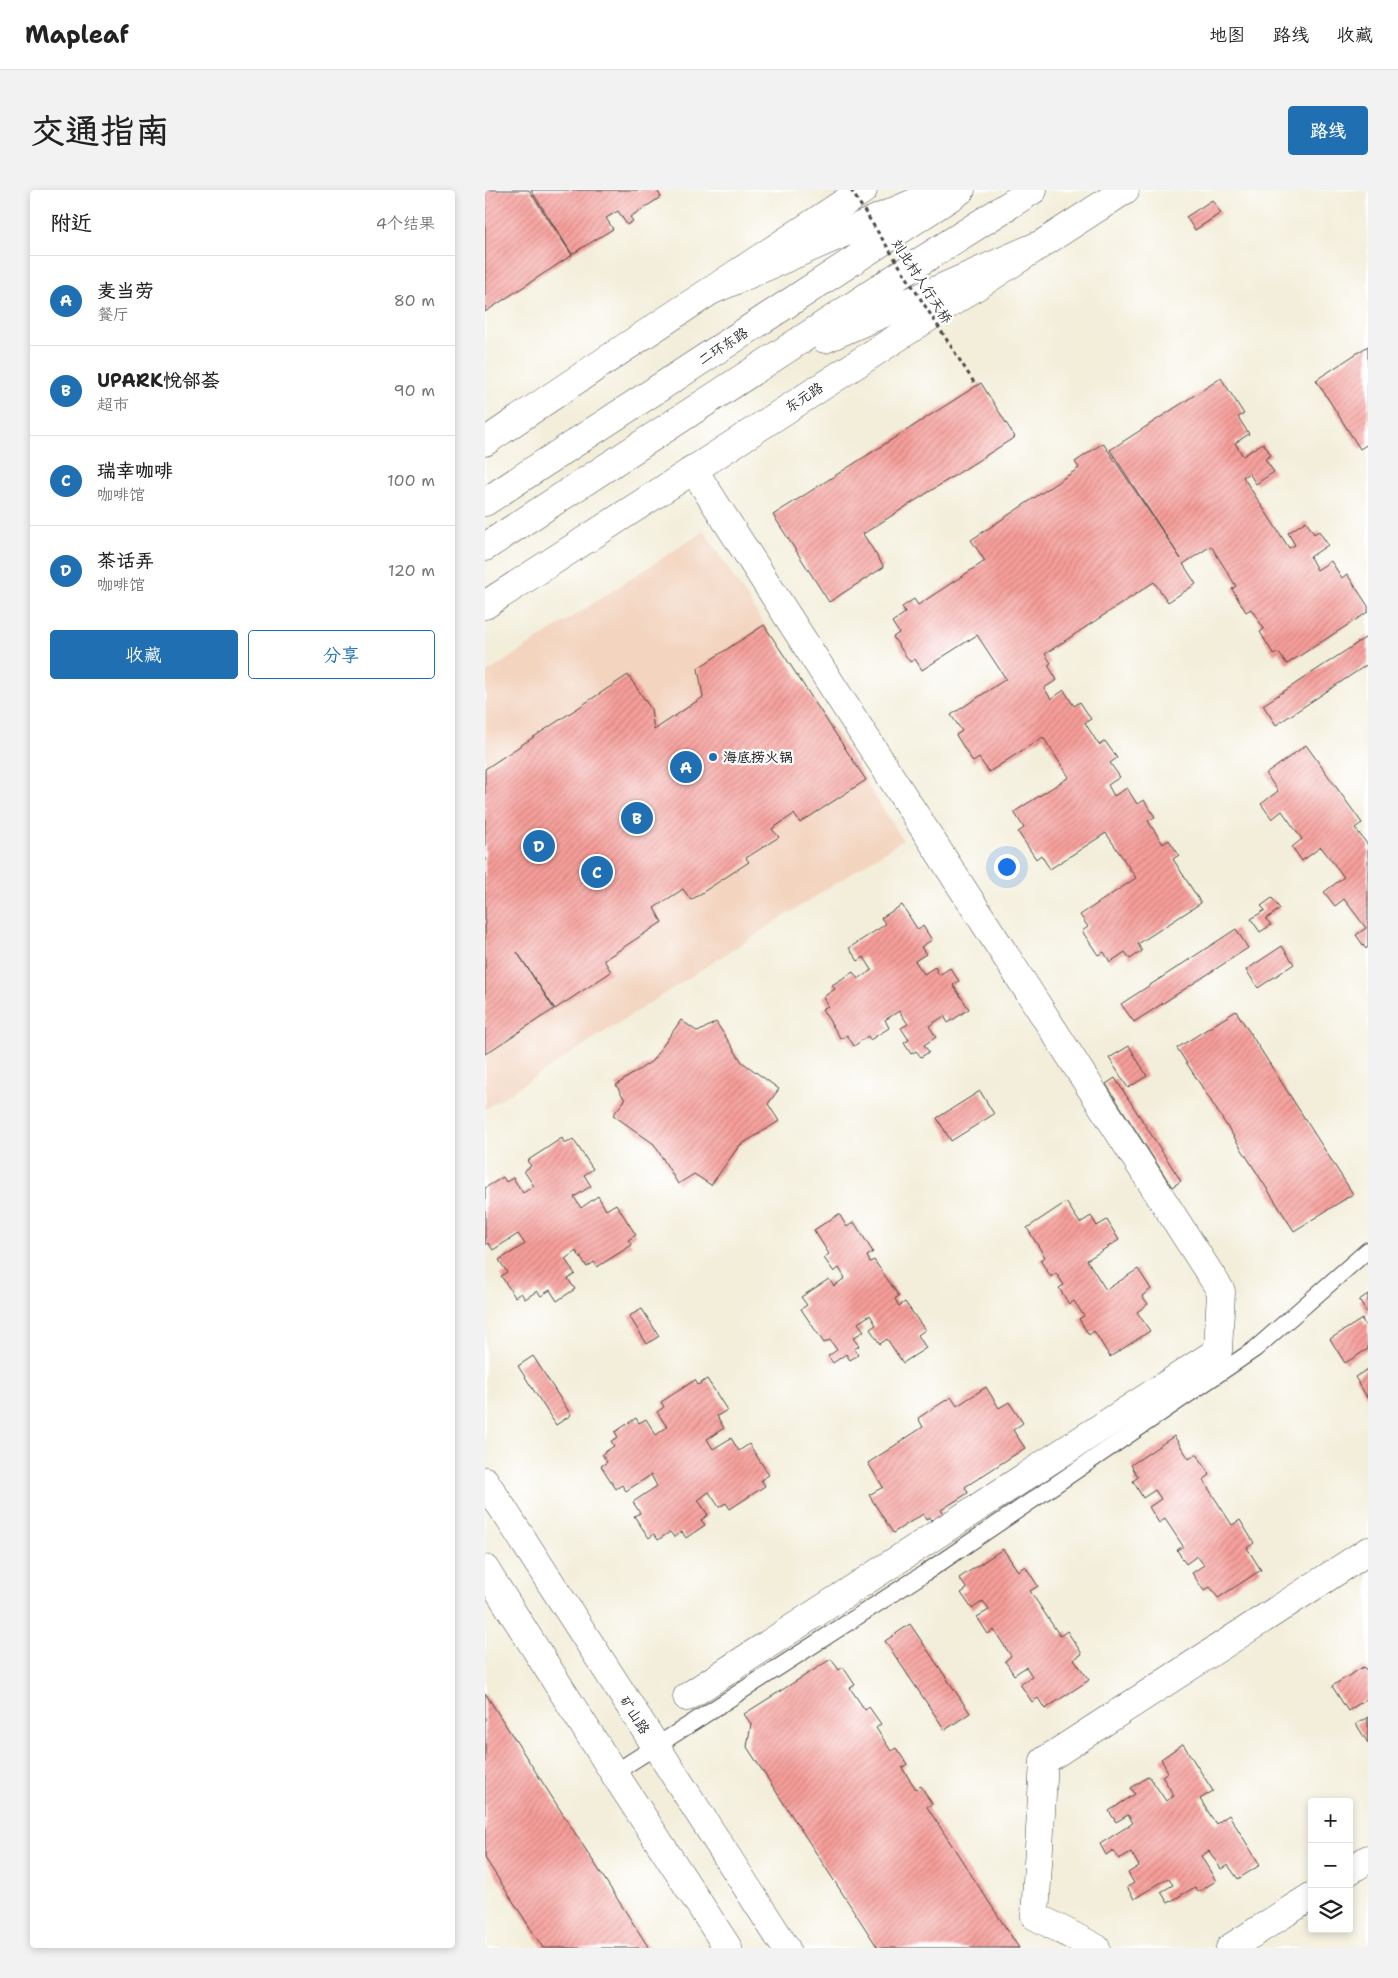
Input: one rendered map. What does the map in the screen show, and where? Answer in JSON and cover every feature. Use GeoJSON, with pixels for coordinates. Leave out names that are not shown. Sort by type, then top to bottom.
{"type":"FeatureCollection","features":[{"type":"Feature","properties":{"kind":"main road"},"geometry":{"type":"LineString","coordinates":[[485,442],[620,349],[713,290],[863,190]]}},
{"type":"Feature","properties":{"kind":"main road"},"geometry":{"type":"LineString","coordinates":[[713,290],[942,190]]}},
{"type":"Feature","properties":{"kind":"main road","name":"二环东路"},"geometry":{"type":"LineString","coordinates":[[485,502],[961,190]]}},
{"type":"Feature","properties":{"kind":"main road"},"geometry":{"type":"LineString","coordinates":[[485,547],[1033,190]]}},
{"type":"Feature","properties":{"kind":"main road","name":"东元路"},"geometry":{"type":"LineString","coordinates":[[485,605],[1125,190]]}},
{"type":"Feature","properties":{"kind":"main road"},"geometry":{"type":"LineString","coordinates":[[753,371],[1039,245]]}},
{"type":"Feature","properties":{"kind":"main road"},"geometry":{"type":"LineString","coordinates":[[687,1697],[1218,1351],[1221,1291],[693,469]]}},
{"type":"Feature","properties":{"kind":"main road","name":"矿山路"},"geometry":{"type":"LineString","coordinates":[[485,1481],[786,1948]]}},
{"type":"Feature","properties":{"kind":"main road"},"geometry":{"type":"LineString","coordinates":[[1096,1948],[1035,1916],[1044,1761],[1368,1551]]}},
{"type":"Feature","properties":{"kind":"main road"},"geometry":{"type":"LineString","coordinates":[[485,1569],[613,1773],[728,1948]]}},
{"type":"Feature","properties":{"kind":"main road"},"geometry":{"type":"LineString","coordinates":[[1353,1869],[1368,1859]]}},
{"type":"Feature","properties":{"kind":"main road"},"geometry":{"type":"LineString","coordinates":[[1230,1948],[1308,1899]]}},
{"type":"Feature","properties":{"kind":"lane"},"geometry":{"type":"LineString","coordinates":[[613,1773],[925,1573],[1255,1349],[1368,1250]]}},
{"type":"Feature","properties":{"kind":"path","name":"刘北村人行天桥"},"geometry":{"type":"LineString","coordinates":[[851,190],[975,384]]}},
{"type":"Feature","properties":{"kind":"shaded area"},"geometry":{"type":"Polygon","coordinates":[[[704,531],[903,840],[485,1109],[485,674],[704,531]]]}},
{"type":"Feature","properties":{"kind":"building"},"geometry":{"type":"Polygon","coordinates":[[[485,190],[529,190],[572,255],[485,312],[485,190]]]}},
{"type":"Feature","properties":{"kind":"building"},"geometry":{"type":"Polygon","coordinates":[[[531,190],[657,190],[661,197],[630,217],[633,221],[627,225],[618,211],[606,218],[613,229],[572,254],[531,190]]]}},
{"type":"Feature","properties":{"kind":"building"},"geometry":{"type":"Polygon","coordinates":[[[1212,200],[1221,213],[1195,230],[1186,217],[1212,200]]]}},
{"type":"Feature","properties":{"kind":"building"},"geometry":{"type":"Polygon","coordinates":[[[1368,346],[1368,444],[1360,449],[1316,380],[1368,346]]]}},
{"type":"Feature","properties":{"kind":"building"},"geometry":{"type":"Polygon","coordinates":[[[1221,378],[1244,414],[1238,417],[1249,434],[1235,443],[1243,456],[1263,443],[1271,455],[1265,459],[1274,472],[1256,484],[1249,473],[1243,477],[1289,548],[1295,545],[1288,533],[1306,521],[1314,534],[1319,531],[1328,545],[1310,557],[1317,570],[1331,561],[1342,578],[1347,574],[1368,606],[1368,612],[1287,664],[1278,652],[1274,655],[1260,632],[1264,629],[1251,609],[1246,612],[1232,589],[1236,586],[1211,546],[1183,564],[1196,584],[1168,602],[1154,582],[1045,654],[1051,663],[1048,665],[1057,680],[1044,688],[1051,699],[1064,690],[1074,706],[1080,702],[1091,719],[1085,723],[1099,745],[1105,741],[1117,758],[1110,763],[1120,777],[1108,785],[1114,796],[1127,788],[1137,804],[1144,800],[1155,817],[1148,821],[1163,844],[1169,840],[1179,855],[1173,859],[1201,903],[1138,944],[1142,951],[1130,959],[1125,952],[1110,962],[1104,952],[1098,955],[1082,931],[1088,927],[1080,915],[1136,878],[1106,833],[1050,869],[1041,855],[1036,859],[1018,832],[1024,828],[1014,812],[1069,777],[1043,737],[989,772],[979,758],[973,762],[956,735],[962,731],[951,715],[1006,679],[977,635],[922,670],[915,659],[910,662],[893,637],[899,633],[892,622],[905,613],[902,607],[914,599],[918,605],[985,561],[971,540],[1079,468],[1075,462],[1103,443],[1181,559],[1110,450],[1221,378]]]}},
{"type":"Feature","properties":{"kind":"building"},"geometry":{"type":"Polygon","coordinates":[[[981,383],[1015,437],[863,534],[884,567],[829,602],[773,515],[981,383]]]}},
{"type":"Feature","properties":{"kind":"building"},"geometry":{"type":"Polygon","coordinates":[[[764,625],[866,780],[800,823],[794,814],[772,829],[779,837],[746,858],[749,862],[691,900],[683,889],[654,908],[662,922],[604,960],[611,972],[555,1009],[517,952],[554,1009],[485,1054],[485,769],[628,675],[651,709],[654,730],[703,697],[698,668],[764,625]]]}},
{"type":"Feature","properties":{"kind":"building"},"geometry":{"type":"Polygon","coordinates":[[[1368,636],[1368,664],[1276,725],[1263,705],[1368,636]]]}},
{"type":"Feature","properties":{"kind":"building"},"geometry":{"type":"Polygon","coordinates":[[[1306,745],[1362,823],[1355,828],[1368,845],[1368,947],[1366,949],[1356,935],[1366,928],[1344,899],[1335,906],[1324,892],[1344,877],[1321,847],[1302,861],[1292,847],[1302,839],[1282,811],[1272,819],[1261,804],[1278,791],[1266,774],[1306,745]]]}},
{"type":"Feature","properties":{"kind":"building"},"geometry":{"type":"Polygon","coordinates":[[[1272,898],[1280,909],[1266,919],[1271,925],[1260,932],[1251,919],[1265,910],[1261,906],[1272,898]]]}},
{"type":"Feature","properties":{"kind":"building"},"geometry":{"type":"Polygon","coordinates":[[[902,905],[918,930],[923,926],[932,940],[921,947],[926,954],[915,961],[924,974],[935,967],[939,975],[950,968],[959,981],[953,985],[969,1009],[948,1023],[944,1016],[929,1026],[936,1037],[924,1045],[929,1052],[921,1057],[916,1051],[911,1054],[904,1043],[909,1040],[901,1028],[908,1024],[899,1011],[885,1020],[889,1028],[870,1040],[868,1036],[854,1046],[847,1035],[841,1039],[822,1009],[828,1006],[823,997],[835,989],[832,985],[853,972],[858,979],[872,970],[864,957],[858,961],[849,948],[886,924],[881,918],[902,905]]]}},
{"type":"Feature","properties":{"kind":"building"},"geometry":{"type":"Polygon","coordinates":[[[1236,929],[1248,948],[1134,1022],[1121,1004],[1236,929]]]}},
{"type":"Feature","properties":{"kind":"building"},"geometry":{"type":"Polygon","coordinates":[[[1282,946],[1294,964],[1258,988],[1246,970],[1282,946]]]}},
{"type":"Feature","properties":{"kind":"building"},"geometry":{"type":"Polygon","coordinates":[[[1236,1011],[1353,1194],[1294,1231],[1177,1048],[1236,1011]]]}},
{"type":"Feature","properties":{"kind":"building"},"geometry":{"type":"Polygon","coordinates":[[[681,1020],[698,1032],[716,1022],[742,1062],[779,1089],[768,1104],[779,1121],[739,1146],[711,1185],[694,1174],[678,1184],[654,1144],[613,1115],[625,1100],[616,1085],[652,1061],[681,1020]]]}},
{"type":"Feature","properties":{"kind":"building"},"geometry":{"type":"Polygon","coordinates":[[[1129,1046],[1147,1076],[1128,1088],[1109,1058],[1129,1046]]]}},
{"type":"Feature","properties":{"kind":"building"},"geometry":{"type":"Polygon","coordinates":[[[1115,1078],[1181,1181],[1172,1187],[1106,1084],[1115,1078]]]}},
{"type":"Feature","properties":{"kind":"building"},"geometry":{"type":"Polygon","coordinates":[[[980,1091],[994,1114],[951,1141],[937,1118],[980,1091]]]}},
{"type":"Feature","properties":{"kind":"building"},"geometry":{"type":"Polygon","coordinates":[[[562,1138],[565,1144],[573,1139],[593,1169],[584,1175],[591,1186],[574,1197],[581,1208],[598,1196],[606,1210],[616,1204],[636,1235],[628,1240],[632,1245],[597,1267],[594,1262],[587,1267],[576,1251],[565,1259],[575,1274],[568,1279],[575,1289],[557,1301],[550,1290],[541,1296],[537,1291],[525,1299],[521,1293],[515,1297],[501,1276],[507,1272],[499,1260],[525,1244],[518,1234],[493,1250],[488,1243],[485,1245],[485,1188],[503,1177],[506,1182],[513,1178],[523,1193],[534,1186],[524,1171],[531,1166],[527,1161],[562,1138]]]}},
{"type":"Feature","properties":{"kind":"building"},"geometry":{"type":"Polygon","coordinates":[[[1066,1202],[1080,1223],[1091,1216],[1097,1226],[1107,1220],[1119,1240],[1087,1260],[1106,1290],[1138,1269],[1151,1289],[1142,1296],[1148,1304],[1137,1312],[1150,1331],[1110,1357],[1094,1331],[1089,1335],[1079,1319],[1084,1316],[1074,1301],[1069,1304],[1059,1288],[1064,1285],[1056,1273],[1051,1277],[1040,1260],[1045,1257],[1027,1228],[1066,1202]]]}},
{"type":"Feature","properties":{"kind":"building"},"geometry":{"type":"Polygon","coordinates":[[[839,1214],[847,1227],[854,1222],[873,1252],[867,1256],[870,1262],[874,1260],[899,1296],[895,1299],[899,1306],[905,1302],[925,1330],[918,1335],[926,1348],[903,1363],[887,1339],[880,1344],[870,1329],[876,1325],[870,1315],[858,1323],[864,1331],[853,1338],[859,1346],[854,1349],[858,1355],[850,1360],[846,1354],[833,1363],[828,1356],[837,1350],[830,1340],[824,1343],[801,1309],[807,1305],[801,1297],[829,1279],[834,1286],[845,1278],[839,1268],[834,1272],[824,1258],[829,1254],[814,1230],[839,1214]]]}},
{"type":"Feature","properties":{"kind":"building"},"geometry":{"type":"Polygon","coordinates":[[[1368,1294],[1368,1315],[1359,1300],[1368,1294]]]}},
{"type":"Feature","properties":{"kind":"building"},"geometry":{"type":"Polygon","coordinates":[[[642,1309],[659,1336],[647,1344],[629,1316],[642,1309]]]}},
{"type":"Feature","properties":{"kind":"building"},"geometry":{"type":"Polygon","coordinates":[[[1362,1319],[1365,1325],[1368,1323],[1368,1349],[1345,1363],[1330,1339],[1362,1319]]]}},
{"type":"Feature","properties":{"kind":"building"},"geometry":{"type":"Polygon","coordinates":[[[533,1356],[571,1415],[556,1425],[518,1366],[533,1356]]]}},
{"type":"Feature","properties":{"kind":"building"},"geometry":{"type":"Polygon","coordinates":[[[1368,1369],[1368,1399],[1355,1377],[1368,1369]]]}},
{"type":"Feature","properties":{"kind":"building"},"geometry":{"type":"Polygon","coordinates":[[[707,1379],[727,1410],[717,1416],[724,1428],[707,1439],[713,1449],[731,1438],[739,1451],[749,1444],[769,1475],[761,1480],[765,1486],[730,1509],[726,1503],[719,1507],[709,1492],[698,1500],[708,1515],[701,1520],[705,1525],[686,1538],[682,1532],[674,1537],[670,1532],[658,1540],[654,1534],[649,1538],[634,1516],[640,1513],[633,1502],[657,1486],[651,1475],[626,1491],[622,1485],[616,1489],[601,1466],[607,1462],[602,1454],[614,1446],[611,1441],[618,1437],[615,1432],[636,1418],[639,1423],[646,1419],[656,1435],[667,1427],[657,1412],[664,1407],[661,1402],[695,1380],[698,1385],[707,1379]]]}},
{"type":"Feature","properties":{"kind":"building"},"geometry":{"type":"Polygon","coordinates":[[[986,1387],[999,1408],[1009,1402],[1023,1423],[1013,1430],[1025,1448],[965,1487],[968,1493],[941,1510],[946,1518],[935,1525],[930,1517],[926,1520],[923,1514],[893,1533],[869,1495],[883,1487],[868,1463],[923,1427],[918,1418],[951,1397],[957,1406],[986,1387]]]}},
{"type":"Feature","properties":{"kind":"building"},"geometry":{"type":"Polygon","coordinates":[[[1174,1436],[1189,1459],[1197,1454],[1210,1475],[1203,1480],[1232,1525],[1240,1520],[1254,1543],[1247,1548],[1261,1570],[1218,1598],[1210,1587],[1204,1591],[1192,1573],[1204,1565],[1197,1556],[1186,1564],[1177,1550],[1183,1546],[1165,1519],[1159,1523],[1149,1507],[1161,1499],[1155,1490],[1143,1498],[1133,1481],[1138,1477],[1131,1465],[1174,1436]]]}},
{"type":"Feature","properties":{"kind":"building"},"geometry":{"type":"Polygon","coordinates":[[[1003,1549],[1018,1571],[1025,1566],[1038,1586],[1030,1591],[1060,1636],[1067,1631],[1082,1654],[1074,1659],[1089,1680],[1045,1709],[1038,1698],[1032,1702],[1020,1684],[1032,1676],[1026,1667],[1014,1675],[1005,1661],[1011,1656],[994,1630],[988,1634],[977,1617],[989,1610],[983,1601],[972,1609],[961,1593],[967,1589],[959,1578],[1003,1549]]]}},
{"type":"Feature","properties":{"kind":"building"},"geometry":{"type":"Polygon","coordinates":[[[910,1624],[970,1713],[945,1730],[885,1641],[910,1624]]]}},
{"type":"Feature","properties":{"kind":"building"},"geometry":{"type":"Polygon","coordinates":[[[831,1659],[839,1670],[843,1667],[855,1685],[850,1688],[865,1710],[869,1707],[881,1724],[876,1728],[891,1751],[896,1748],[907,1764],[902,1768],[916,1789],[921,1786],[932,1804],[927,1807],[1019,1948],[878,1948],[747,1747],[751,1724],[744,1714],[831,1659]]]}},
{"type":"Feature","properties":{"kind":"building"},"geometry":{"type":"Polygon","coordinates":[[[1363,1667],[1368,1671],[1368,1698],[1348,1711],[1332,1686],[1363,1667]]]}},
{"type":"Feature","properties":{"kind":"building"},"geometry":{"type":"Polygon","coordinates":[[[485,1693],[649,1948],[543,1948],[485,1858],[485,1693]]]}},
{"type":"Feature","properties":{"kind":"building"},"geometry":{"type":"Polygon","coordinates":[[[1368,1717],[1368,1743],[1356,1724],[1368,1717]]]}},
{"type":"Feature","properties":{"kind":"building"},"geometry":{"type":"Polygon","coordinates":[[[1183,1744],[1213,1791],[1200,1799],[1216,1824],[1229,1815],[1260,1865],[1238,1879],[1228,1865],[1221,1869],[1209,1851],[1201,1856],[1216,1881],[1198,1892],[1195,1887],[1168,1903],[1161,1892],[1173,1885],[1168,1878],[1134,1899],[1127,1887],[1134,1883],[1128,1873],[1139,1866],[1131,1852],[1119,1859],[1113,1850],[1106,1855],[1100,1844],[1133,1823],[1128,1815],[1116,1822],[1109,1811],[1135,1794],[1131,1788],[1149,1776],[1166,1801],[1174,1796],[1162,1776],[1168,1772],[1161,1759],[1183,1744]]]}},
{"type":"Feature","properties":{"kind":"place","name":"海底捞火锅"},"geometry":{"type":"Point","coordinates":[713,757]}},
{"type":"Feature","properties":{"kind":"place","name":"麦当劳"},"geometry":{"type":"Point","coordinates":[686,767]}},
{"type":"Feature","properties":{"kind":"place","name":"UPARK悦邻荟"},"geometry":{"type":"Point","coordinates":[637,818]}},
{"type":"Feature","properties":{"kind":"place","name":"茶话弄"},"geometry":{"type":"Point","coordinates":[539,846]}},
{"type":"Feature","properties":{"kind":"place","name":"瑞幸咖啡"},"geometry":{"type":"Point","coordinates":[597,872]}}]}
